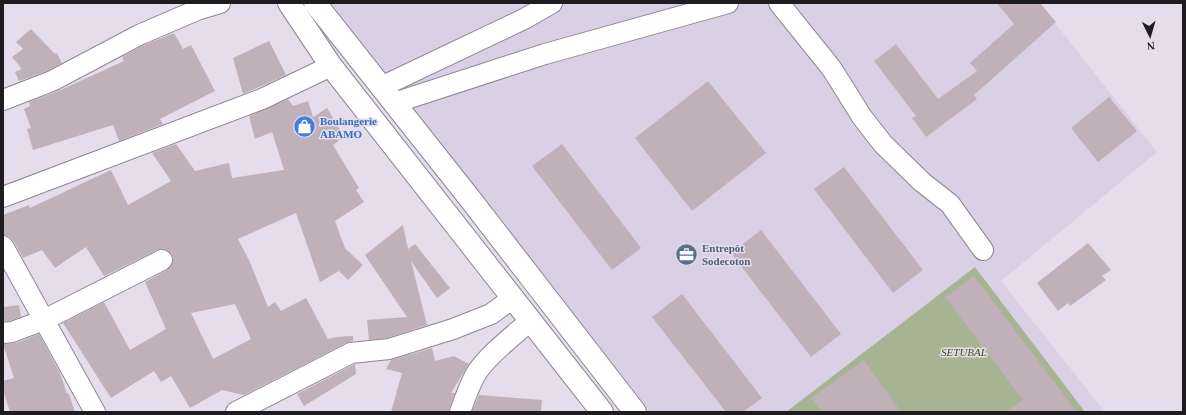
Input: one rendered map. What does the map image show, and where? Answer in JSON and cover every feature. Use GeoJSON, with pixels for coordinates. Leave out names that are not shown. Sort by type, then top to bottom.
{"type":"FeatureCollection","features":[{"type":"Feature","properties":{"kind":"main road"},"geometry":{"type":"LineString","coordinates":[[289,3],[331,66],[602,412]]}},
{"type":"Feature","properties":{"kind":"main road"},"geometry":{"type":"LineString","coordinates":[[314,3],[635,412]]}},
{"type":"Feature","properties":{"kind":"street"},"geometry":{"type":"LineString","coordinates":[[3,100],[52,81],[139,35],[197,10],[220,3]]}},
{"type":"Feature","properties":{"kind":"street"},"geometry":{"type":"LineString","coordinates":[[387,95],[552,3]]}},
{"type":"Feature","properties":{"kind":"street"},"geometry":{"type":"LineString","coordinates":[[387,95],[545,54],[728,3]]}},
{"type":"Feature","properties":{"kind":"street"},"geometry":{"type":"LineString","coordinates":[[779,3],[832,68],[862,117],[883,144],[922,182],[950,204],[983,250]]}},
{"type":"Feature","properties":{"kind":"street"},"geometry":{"type":"LineString","coordinates":[[3,197],[262,99],[331,66]]}},
{"type":"Feature","properties":{"kind":"street"},"geometry":{"type":"LineString","coordinates":[[3,246],[95,412]]}},
{"type":"Feature","properties":{"kind":"street"},"geometry":{"type":"LineString","coordinates":[[3,333],[12,332],[44,320],[162,260]]}},
{"type":"Feature","properties":{"kind":"street"},"geometry":{"type":"LineString","coordinates":[[236,412],[352,353],[389,349],[446,332],[491,314],[512,299]]}},
{"type":"Feature","properties":{"kind":"street"},"geometry":{"type":"LineString","coordinates":[[460,412],[468,390],[478,372],[488,359],[530,321]]}},
{"type":"Feature","properties":{"kind":"shaded area"},"geometry":{"type":"Polygon","coordinates":[[[305,3],[1039,3],[1157,152],[1001,281],[1105,412],[624,412],[305,3]]]}},
{"type":"Feature","properties":{"kind":"green space","name":"SETUBAL"},"geometry":{"type":"Polygon","coordinates":[[[975,267],[1085,412],[786,412],[975,267]]]}},
{"type":"Feature","properties":{"kind":"building"},"geometry":{"type":"Polygon","coordinates":[[[997,3],[1040,3],[1056,22],[974,95],[977,99],[926,137],[912,118],[916,116],[874,61],[896,44],[938,99],[977,71],[970,63],[1014,24],[997,3]]]}},
{"type":"Feature","properties":{"kind":"building"},"geometry":{"type":"Polygon","coordinates":[[[31,29],[55,54],[57,53],[62,63],[47,71],[19,81],[15,72],[22,69],[12,57],[23,49],[16,42],[31,29]]]}},
{"type":"Feature","properties":{"kind":"building"},"geometry":{"type":"Polygon","coordinates":[[[174,33],[183,49],[191,45],[215,91],[160,119],[163,124],[119,141],[113,125],[33,150],[27,129],[31,128],[24,109],[30,106],[29,102],[56,92],[124,61],[122,57],[144,45],[174,33]]]}},
{"type":"Feature","properties":{"kind":"building"},"geometry":{"type":"Polygon","coordinates":[[[269,41],[286,75],[243,94],[233,58],[269,41]]]}},
{"type":"Feature","properties":{"kind":"building"},"geometry":{"type":"Polygon","coordinates":[[[708,81],[766,153],[692,211],[635,138],[708,81]]]}},
{"type":"Feature","properties":{"kind":"building"},"geometry":{"type":"Polygon","coordinates":[[[1109,97],[1137,131],[1098,162],[1071,128],[1109,97]]]}},
{"type":"Feature","properties":{"kind":"building"},"geometry":{"type":"Polygon","coordinates":[[[288,99],[293,106],[308,101],[313,117],[327,108],[344,137],[333,145],[359,188],[356,190],[364,202],[335,221],[345,248],[363,265],[348,280],[339,271],[320,282],[296,213],[238,239],[249,260],[268,307],[275,302],[281,311],[306,298],[328,339],[353,336],[353,341],[346,343],[244,395],[222,390],[190,408],[171,376],[161,382],[154,371],[111,398],[63,323],[104,302],[130,350],[166,329],[145,282],[171,267],[173,261],[172,254],[168,250],[157,250],[104,276],[86,247],[55,268],[42,250],[23,258],[13,240],[9,236],[3,235],[3,215],[29,205],[30,208],[111,170],[128,205],[171,181],[152,153],[176,144],[195,171],[229,163],[232,178],[284,170],[272,132],[255,139],[249,116],[288,99]],[[235,304],[191,313],[213,359],[251,339],[235,304]]]}},
{"type":"Feature","properties":{"kind":"building"},"geometry":{"type":"Polygon","coordinates":[[[562,144],[641,248],[612,270],[532,166],[562,144]]]}},
{"type":"Feature","properties":{"kind":"building"},"geometry":{"type":"Polygon","coordinates":[[[844,167],[923,270],[893,293],[814,189],[844,167]]]}},
{"type":"Feature","properties":{"kind":"building"},"geometry":{"type":"Polygon","coordinates":[[[403,225],[408,249],[415,244],[450,288],[437,298],[411,261],[427,325],[387,338],[369,340],[367,320],[407,317],[365,255],[403,225]]]}},
{"type":"Feature","properties":{"kind":"building"},"geometry":{"type":"Polygon","coordinates":[[[761,230],[841,334],[811,357],[731,253],[761,230]]]}},
{"type":"Feature","properties":{"kind":"building"},"geometry":{"type":"Polygon","coordinates":[[[1088,243],[1111,270],[1102,276],[1106,280],[1070,306],[1068,303],[1058,311],[1037,283],[1088,243]]]}},
{"type":"Feature","properties":{"kind":"building"},"geometry":{"type":"Polygon","coordinates":[[[974,276],[1077,412],[1006,412],[1023,400],[945,297],[974,276]]]}},
{"type":"Feature","properties":{"kind":"building"},"geometry":{"type":"Polygon","coordinates":[[[682,294],[762,398],[743,412],[726,412],[652,317],[682,294]]]}},
{"type":"Feature","properties":{"kind":"building"},"geometry":{"type":"Polygon","coordinates":[[[19,305],[21,317],[9,321],[3,321],[3,307],[19,305]]]}},
{"type":"Feature","properties":{"kind":"building"},"geometry":{"type":"Polygon","coordinates":[[[39,334],[60,373],[75,412],[10,412],[3,390],[3,381],[14,378],[3,344],[16,343],[39,334]]]}},
{"type":"Feature","properties":{"kind":"building"},"geometry":{"type":"Polygon","coordinates":[[[432,348],[435,361],[454,356],[469,364],[451,393],[455,393],[448,412],[391,412],[402,373],[386,369],[391,360],[432,348]]]}},
{"type":"Feature","properties":{"kind":"building"},"geometry":{"type":"Polygon","coordinates":[[[864,360],[901,412],[822,412],[811,398],[864,360]]]}},
{"type":"Feature","properties":{"kind":"building"},"geometry":{"type":"Polygon","coordinates":[[[355,364],[356,374],[304,406],[297,394],[355,364]]]}},
{"type":"Feature","properties":{"kind":"building"},"geometry":{"type":"Polygon","coordinates":[[[479,395],[542,400],[541,412],[472,411],[479,395]]]}},
{"type":"Feature","properties":{"kind":"place","name":"Boulangerie ABAMO"},"geometry":{"type":"Point","coordinates":[304,127]}},
{"type":"Feature","properties":{"kind":"place","name":"Entrepôt Sodecoton"},"geometry":{"type":"Point","coordinates":[686,254]}}]}
